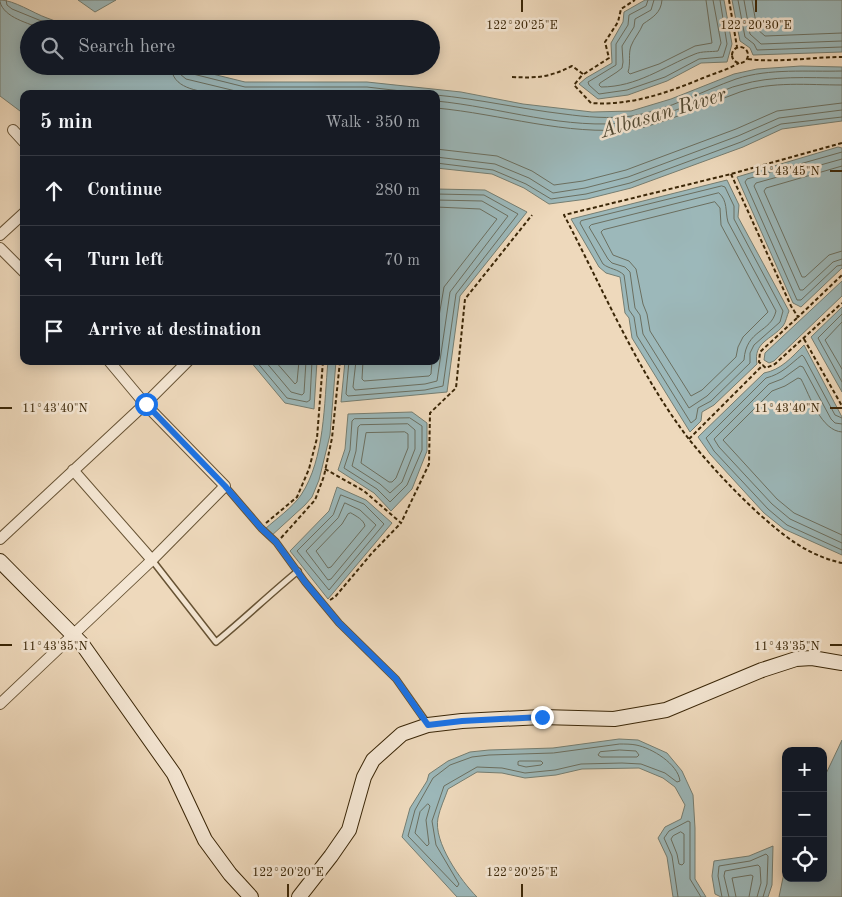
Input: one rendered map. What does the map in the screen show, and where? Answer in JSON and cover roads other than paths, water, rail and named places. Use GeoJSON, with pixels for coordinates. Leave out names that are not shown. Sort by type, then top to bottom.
{"type":"FeatureCollection","features":[{"type":"Feature","properties":{"kind":"street"},"geometry":{"type":"LineString","coordinates":[[13,130],[20,138]]}},
{"type":"Feature","properties":{"kind":"street"},"geometry":{"type":"LineString","coordinates":[[0,235],[20,216]]}},
{"type":"Feature","properties":{"kind":"street"},"geometry":{"type":"LineString","coordinates":[[0,248],[20,268]]}},
{"type":"Feature","properties":{"kind":"street"},"geometry":{"type":"LineString","coordinates":[[0,704],[152,560],[225,486],[146,404],[112,365]]}},
{"type":"Feature","properties":{"kind":"street"},"geometry":{"type":"LineString","coordinates":[[0,539],[146,404],[184,365]]}},
{"type":"Feature","properties":{"kind":"street"},"geometry":{"type":"LineString","coordinates":[[73,470],[152,560]]}},
{"type":"Feature","properties":{"kind":"street"},"geometry":{"type":"LineString","coordinates":[[0,561],[82,644],[174,774],[205,840],[230,874],[251,897]]}},
{"type":"Feature","properties":{"kind":"street"},"geometry":{"type":"LineString","coordinates":[[298,897],[332,856],[349,830],[364,777],[373,760],[402,734],[428,725],[462,721],[542,717],[614,719],[666,710],[762,670],[796,659],[812,658],[842,663]]}},
{"type":"Feature","properties":{"kind":"lane"},"geometry":{"type":"LineString","coordinates":[[225,486],[261,528],[276,542],[305,582],[339,623],[396,679],[428,725]]}},
{"type":"Feature","properties":{"kind":"lane"},"geometry":{"type":"LineString","coordinates":[[152,560],[216,642],[298,571]]}},
{"type":"Feature","properties":{"kind":"water","name":"Albasan River"},"geometry":{"type":"Polygon","coordinates":[[[0,0],[17,4],[53,20],[20,20],[20,75],[217,75],[245,82],[367,82],[461,92],[523,104],[592,112],[631,111],[671,99],[734,74],[757,69],[801,66],[842,67],[842,121],[782,129],[743,147],[631,188],[587,199],[549,204],[524,188],[492,174],[440,168],[440,90],[20,90],[20,111],[0,96],[0,0]]]}},
{"type":"Feature","properties":{"kind":"water"},"geometry":{"type":"Polygon","coordinates":[[[78,0],[116,0],[95,12],[78,0]]]}},
{"type":"Feature","properties":{"kind":"water"},"geometry":{"type":"Polygon","coordinates":[[[645,0],[724,0],[732,44],[727,62],[701,63],[667,81],[628,95],[598,99],[579,84],[612,63],[611,43],[623,22],[624,12],[645,0]]]}},
{"type":"Feature","properties":{"kind":"water"},"geometry":{"type":"Polygon","coordinates":[[[732,0],[842,0],[842,52],[753,55],[750,48],[740,41],[732,0]]]}},
{"type":"Feature","properties":{"kind":"water"},"geometry":{"type":"Polygon","coordinates":[[[838,147],[842,148],[842,268],[801,307],[793,303],[737,177],[838,147]]]}},
{"type":"Feature","properties":{"kind":"water"},"geometry":{"type":"Polygon","coordinates":[[[727,180],[739,205],[738,217],[789,311],[783,326],[760,346],[756,357],[757,364],[714,405],[702,412],[701,421],[690,432],[632,338],[629,318],[625,313],[620,277],[606,273],[599,267],[571,219],[727,180]]]}},
{"type":"Feature","properties":{"kind":"water"},"geometry":{"type":"Polygon","coordinates":[[[440,189],[485,190],[527,212],[460,296],[447,392],[341,402],[345,365],[440,365],[440,189]]]}},
{"type":"Feature","properties":{"kind":"water"},"geometry":{"type":"Polygon","coordinates":[[[842,281],[842,296],[774,361],[769,363],[764,360],[765,353],[842,281]]]}},
{"type":"Feature","properties":{"kind":"water"},"geometry":{"type":"Polygon","coordinates":[[[842,307],[842,392],[811,337],[842,307]]]}},
{"type":"Feature","properties":{"kind":"water"},"geometry":{"type":"Polygon","coordinates":[[[804,345],[842,417],[842,555],[784,529],[764,513],[710,454],[698,437],[764,373],[781,366],[804,345]]]}},
{"type":"Feature","properties":{"kind":"water"},"geometry":{"type":"Polygon","coordinates":[[[253,365],[317,365],[314,409],[285,403],[253,365]]]}},
{"type":"Feature","properties":{"kind":"water"},"geometry":{"type":"Polygon","coordinates":[[[328,365],[336,365],[330,435],[319,480],[312,497],[270,537],[265,529],[289,509],[301,495],[309,481],[319,448],[328,365]]]}},
{"type":"Feature","properties":{"kind":"water"},"geometry":{"type":"Polygon","coordinates":[[[412,412],[427,423],[427,451],[412,489],[391,511],[374,493],[338,470],[345,449],[348,414],[412,412]]]}},
{"type":"Feature","properties":{"kind":"water"},"geometry":{"type":"Polygon","coordinates":[[[337,487],[366,500],[392,523],[328,599],[290,551],[329,511],[337,487]]]}},
{"type":"Feature","properties":{"kind":"water"},"geometry":{"type":"Polygon","coordinates":[[[619,739],[638,740],[667,753],[682,771],[693,795],[695,879],[706,897],[673,897],[667,857],[658,838],[665,827],[681,819],[685,805],[675,787],[663,778],[639,768],[582,769],[556,775],[525,778],[502,773],[477,772],[448,789],[438,818],[440,838],[456,871],[477,897],[457,897],[402,837],[410,808],[427,781],[429,774],[448,761],[470,752],[553,748],[619,739]]]}},
{"type":"Feature","properties":{"kind":"water"},"geometry":{"type":"Polygon","coordinates":[[[842,740],[842,897],[779,897],[782,882],[827,882],[827,772],[842,740]]]}},
{"type":"Feature","properties":{"kind":"water"},"geometry":{"type":"Polygon","coordinates":[[[773,846],[772,885],[768,897],[721,897],[715,894],[712,876],[714,861],[749,856],[773,846]]]}}]}
